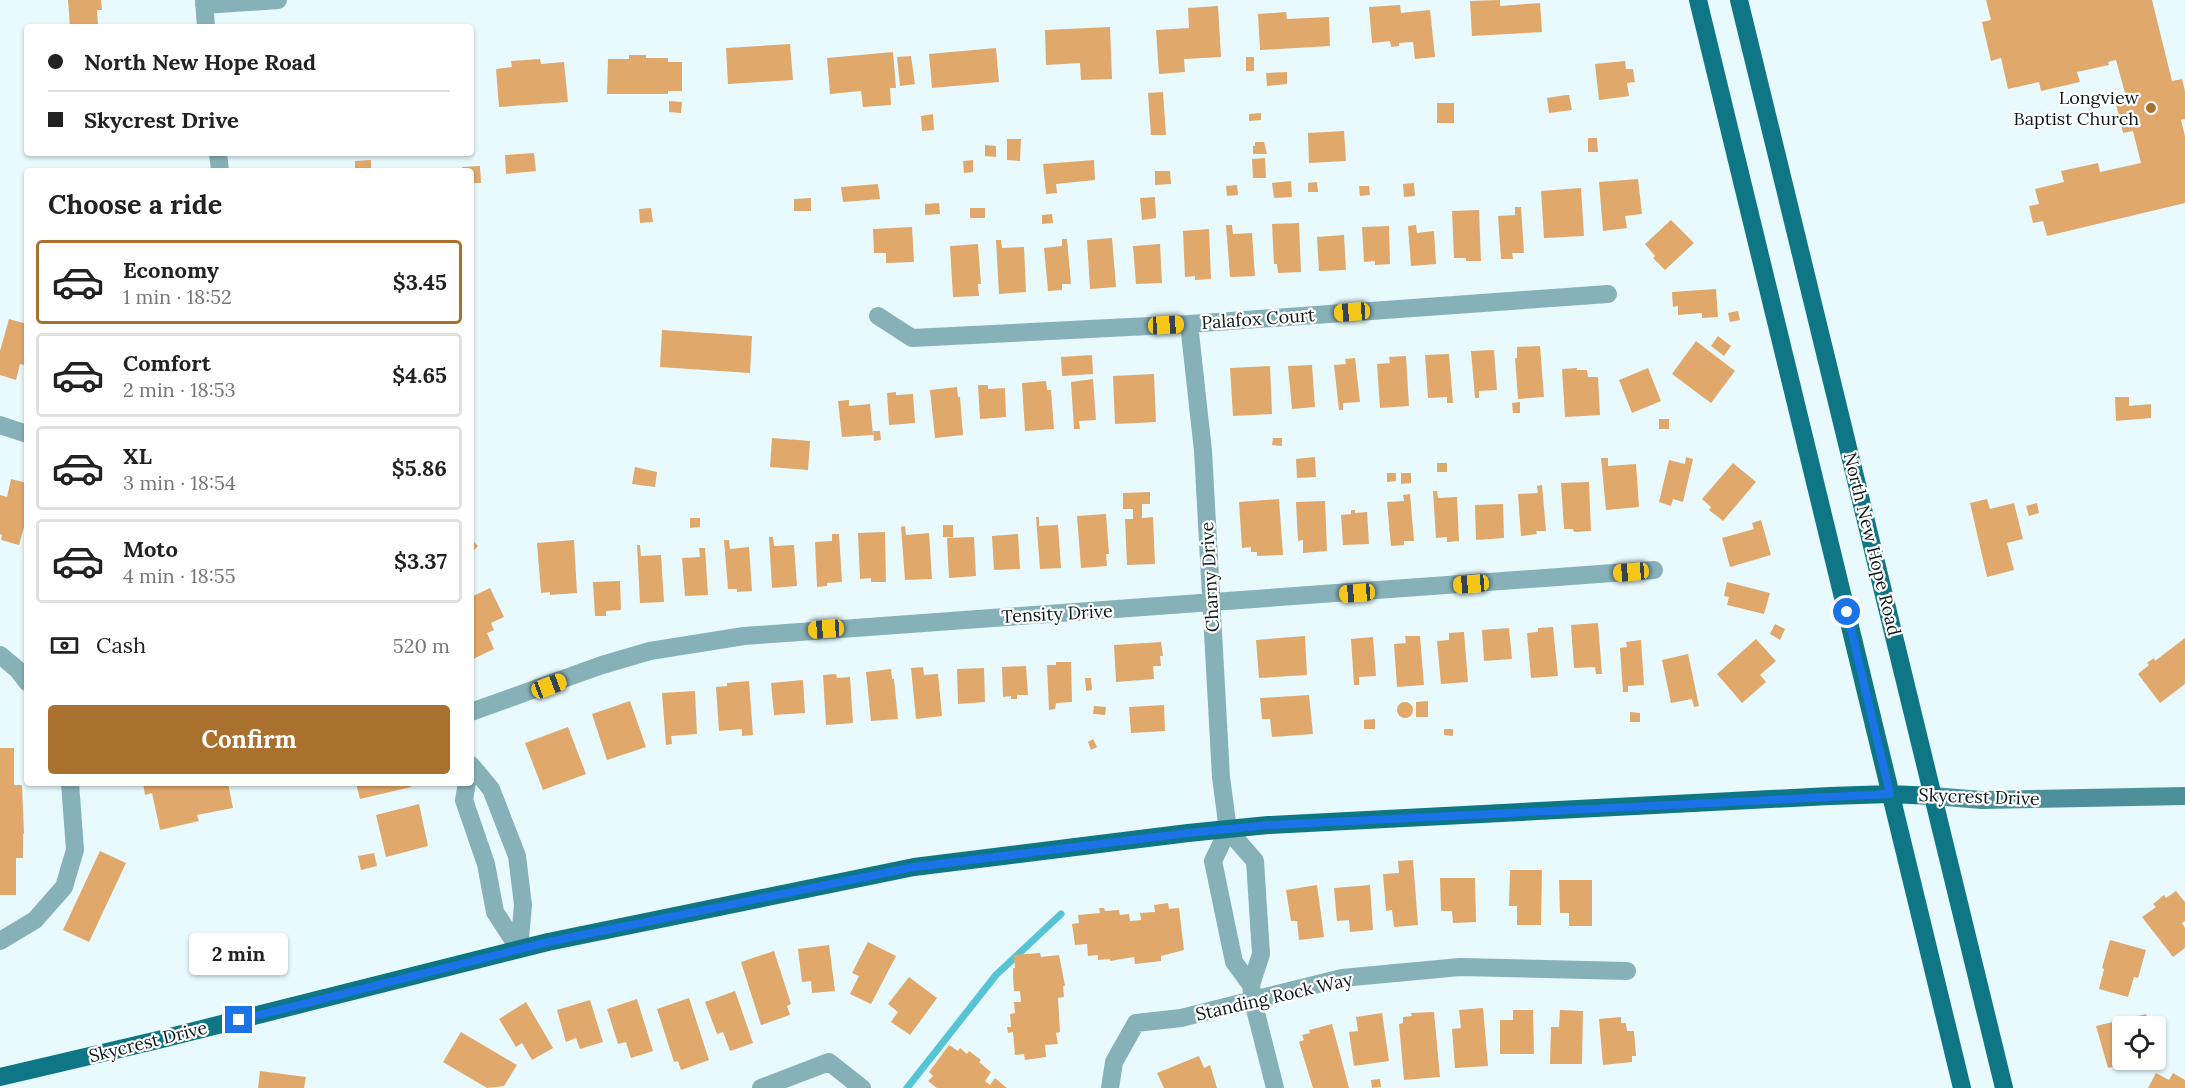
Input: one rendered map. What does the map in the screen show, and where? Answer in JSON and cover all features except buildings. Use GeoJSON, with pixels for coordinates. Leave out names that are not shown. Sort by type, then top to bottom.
{"type":"FeatureCollection","features":[{"type":"Feature","properties":{"kind":"main road"},"geometry":{"type":"LineString","coordinates":[[1698,0],[1962,1088]]}},
{"type":"Feature","properties":{"kind":"main road","name":"North New Hope Road"},"geometry":{"type":"LineString","coordinates":[[1739,0],[2004,1088]]}},
{"type":"Feature","properties":{"kind":"main road","name":"Skycrest Drive"},"geometry":{"type":"LineString","coordinates":[[0,1077],[180,1035],[519,949],[914,867],[1269,825],[1890,794],[1933,796]]}},
{"type":"Feature","properties":{"kind":"street"},"geometry":{"type":"LineString","coordinates":[[206,24],[204,3],[278,0]]}},
{"type":"Feature","properties":{"kind":"street","name":"Palafox Court"},"geometry":{"type":"LineString","coordinates":[[878,316],[912,338],[1189,324],[1608,294]]}},
{"type":"Feature","properties":{"kind":"street","name":"Charny Drive"},"geometry":{"type":"LineString","coordinates":[[1189,324],[1203,451],[1221,777],[1228,830]]}},
{"type":"Feature","properties":{"kind":"street"},"geometry":{"type":"LineString","coordinates":[[0,425],[24,433]]}},
{"type":"Feature","properties":{"kind":"street","name":"Tensity Drive"},"geometry":{"type":"LineString","coordinates":[[474,711],[602,665],[650,651],[713,640],[897,624],[1654,570]]}},
{"type":"Feature","properties":{"kind":"street"},"geometry":{"type":"LineString","coordinates":[[0,655],[24,678]]}},
{"type":"Feature","properties":{"kind":"street"},"geometry":{"type":"LineString","coordinates":[[474,769],[491,789],[516,856],[523,905],[519,949]]}},
{"type":"Feature","properties":{"kind":"street"},"geometry":{"type":"LineString","coordinates":[[0,941],[35,920],[64,887],[75,850],[70,786]]}},
{"type":"Feature","properties":{"kind":"street"},"geometry":{"type":"LineString","coordinates":[[466,786],[464,800],[486,864],[495,912],[519,949]]}},
{"type":"Feature","properties":{"kind":"street","name":"Skycrest Drive"},"geometry":{"type":"LineString","coordinates":[[1933,796],[1983,800],[2185,796]]}},
{"type":"Feature","properties":{"kind":"street"},"geometry":{"type":"LineString","coordinates":[[1252,993],[1261,954],[1255,861],[1228,830],[1213,861],[1234,963],[1252,993],[1275,1088]]}},
{"type":"Feature","properties":{"kind":"street","name":"Standing Rock Way"},"geometry":{"type":"LineString","coordinates":[[1110,1088],[1114,1062],[1136,1023],[1181,1018],[1252,993],[1342,978],[1460,967],[1627,971]]}},
{"type":"Feature","properties":{"kind":"street"},"geometry":{"type":"LineString","coordinates":[[761,1088],[829,1062],[862,1088]]}},
{"type":"Feature","properties":{"kind":"waterway"},"geometry":{"type":"LineString","coordinates":[[907,1088],[996,975],[1061,914]]}},
{"type":"Feature","properties":{"kind":"place","name":"Longview Baptist Church"},"geometry":{"type":"Point","coordinates":[2151,108]}},
{"type":"Feature","properties":{"kind":"route"},"geometry":{"type":"LineString","coordinates":[[239,1020],[548,942],[914,867],[1269,825],[1890,794],[1847,612]]}}]}
